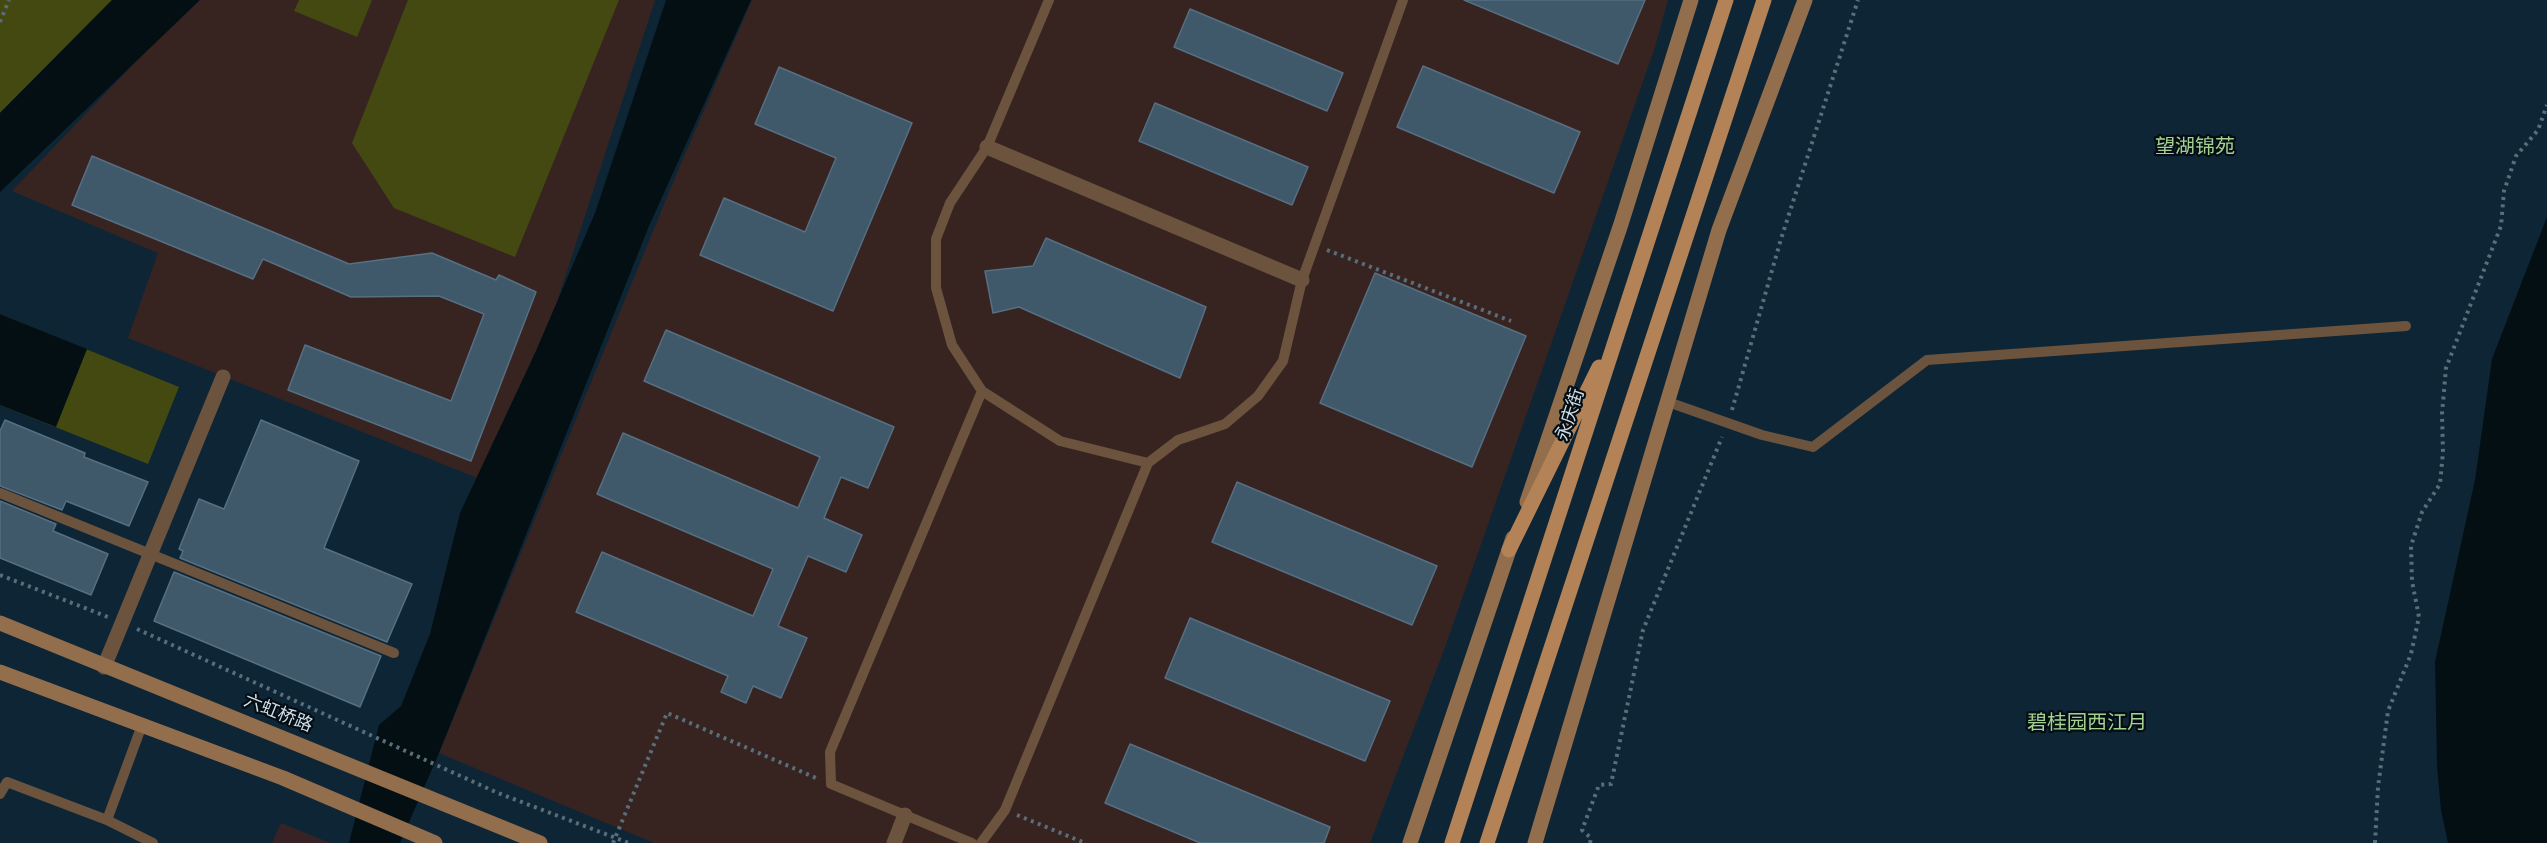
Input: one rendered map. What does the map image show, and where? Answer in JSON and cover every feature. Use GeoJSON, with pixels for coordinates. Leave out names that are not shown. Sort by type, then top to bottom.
{"type":"FeatureCollection","features":[{"type":"Feature","properties":{"kind":"main road"},"geometry":{"type":"LineString","coordinates":[[1410,843],[1621,224],[1691,0]]}},
{"type":"Feature","properties":{"kind":"main road","name":"永庆街"},"geometry":{"type":"LineString","coordinates":[[1452,843],[1726,0]]}},
{"type":"Feature","properties":{"kind":"main road"},"geometry":{"type":"LineString","coordinates":[[1534,843],[1719,230],[1805,0]]}},
{"type":"Feature","properties":{"kind":"main road"},"geometry":{"type":"LineString","coordinates":[[1487,843],[1763,3]]}},
{"type":"Feature","properties":{"kind":"main road"},"geometry":{"type":"LineString","coordinates":[[1509,550],[1623,319]]}},
{"type":"Feature","properties":{"kind":"main road","name":"六虹桥路"},"geometry":{"type":"LineString","coordinates":[[0,623],[540,843]]}},
{"type":"Feature","properties":{"kind":"main road"},"geometry":{"type":"LineString","coordinates":[[0,672],[345,804],[429,841]]}},
{"type":"Feature","properties":{"kind":"street"},"geometry":{"type":"LineString","coordinates":[[987,147],[1302,280]]}},
{"type":"Feature","properties":{"kind":"street"},"geometry":{"type":"LineString","coordinates":[[104,667],[223,377]]}},
{"type":"Feature","properties":{"kind":"street"},"geometry":{"type":"LineString","coordinates":[[894,843],[905,815]]}},
{"type":"Feature","properties":{"kind":"lane"},"geometry":{"type":"LineString","coordinates":[[1049,0],[987,147],[950,203],[936,239],[936,288],[952,345],[982,391],[1059,441],[1148,463]]}},
{"type":"Feature","properties":{"kind":"lane"},"geometry":{"type":"LineString","coordinates":[[981,843],[1005,810],[1148,463],[1178,440],[1225,424],[1258,396],[1283,361],[1302,280],[1403,0]]}},
{"type":"Feature","properties":{"kind":"lane"},"geometry":{"type":"LineString","coordinates":[[1668,402],[1762,435],[1813,447],[1927,360],[2406,326]]}},
{"type":"Feature","properties":{"kind":"lane"},"geometry":{"type":"LineString","coordinates":[[972,843],[831,784],[830,752],[982,391]]}},
{"type":"Feature","properties":{"kind":"lane"},"geometry":{"type":"LineString","coordinates":[[0,493],[151,552],[394,653]]}},
{"type":"Feature","properties":{"kind":"lane"},"geometry":{"type":"LineString","coordinates":[[107,820],[142,725]]}},
{"type":"Feature","properties":{"kind":"lane"},"geometry":{"type":"LineString","coordinates":[[0,794],[7,782],[107,820],[153,843]]}},
{"type":"Feature","properties":{"kind":"path"},"geometry":{"type":"LineString","coordinates":[[0,22],[9,0]]}},
{"type":"Feature","properties":{"kind":"path"},"geometry":{"type":"LineString","coordinates":[[2375,843],[2378,787],[2388,711],[2411,654],[2419,616],[2412,581],[2411,546],[2422,512],[2440,484],[2446,368],[2501,226],[2504,191],[2516,156],[2538,130],[2547,105]]}},
{"type":"Feature","properties":{"kind":"path"},"geometry":{"type":"LineString","coordinates":[[1315,246],[1511,321]]}},
{"type":"Feature","properties":{"kind":"path"},"geometry":{"type":"LineString","coordinates":[[0,575],[123,622],[498,793],[629,843]]}},
{"type":"Feature","properties":{"kind":"path"},"geometry":{"type":"LineString","coordinates":[[613,843],[667,713],[831,784]]}},
{"type":"Feature","properties":{"kind":"path"},"geometry":{"type":"LineString","coordinates":[[1005,810],[1085,843]]}},
{"type":"Feature","properties":{"kind":"shaded area"},"geometry":{"type":"Polygon","coordinates":[[[112,0],[200,0],[0,192],[0,113],[112,0]]]}},
{"type":"Feature","properties":{"kind":"shaded area"},"geometry":{"type":"Polygon","coordinates":[[[195,0],[655,0],[556,305],[480,479],[128,338],[158,253],[12,191],[195,0]]]}},
{"type":"Feature","properties":{"kind":"shaded area"},"geometry":{"type":"Polygon","coordinates":[[[666,0],[751,0],[649,226],[439,753],[400,843],[349,843],[379,725],[401,706],[430,634],[460,513],[536,351],[595,213],[666,0]]]}},
{"type":"Feature","properties":{"kind":"shaded area"},"geometry":{"type":"Polygon","coordinates":[[[752,0],[1668,0],[1655,47],[1444,650],[1370,843],[654,843],[439,753],[679,168],[752,0]]]}},
{"type":"Feature","properties":{"kind":"shaded area"},"geometry":{"type":"Polygon","coordinates":[[[2547,217],[2547,843],[2448,843],[2441,810],[2437,766],[2435,662],[2475,480],[2492,359],[2547,217]]]}},
{"type":"Feature","properties":{"kind":"shaded area"},"geometry":{"type":"Polygon","coordinates":[[[0,314],[87,349],[56,427],[0,405],[0,314]]]}},
{"type":"Feature","properties":{"kind":"shaded area"},"geometry":{"type":"Polygon","coordinates":[[[281,823],[330,843],[272,843],[281,823]]]}},
{"type":"Feature","properties":{"kind":"green space"},"geometry":{"type":"Polygon","coordinates":[[[0,0],[112,0],[0,113],[0,0]]]}},
{"type":"Feature","properties":{"kind":"green space"},"geometry":{"type":"Polygon","coordinates":[[[299,0],[372,0],[357,37],[294,11],[299,0]]]}},
{"type":"Feature","properties":{"kind":"green space"},"geometry":{"type":"Polygon","coordinates":[[[408,0],[619,0],[515,257],[394,208],[352,143],[408,0]]]}},
{"type":"Feature","properties":{"kind":"green space"},"geometry":{"type":"Polygon","coordinates":[[[0,314],[179,387],[148,464],[0,405],[0,314]]]}},
{"type":"Feature","properties":{"kind":"building"},"geometry":{"type":"Polygon","coordinates":[[[1464,0],[1645,0],[1618,64],[1464,0]]]}},
{"type":"Feature","properties":{"kind":"building"},"geometry":{"type":"Polygon","coordinates":[[[1190,9],[1343,73],[1327,111],[1174,47],[1190,9]]]}},
{"type":"Feature","properties":{"kind":"building"},"geometry":{"type":"Polygon","coordinates":[[[1423,66],[1580,132],[1554,193],[1397,127],[1423,66]]]}},
{"type":"Feature","properties":{"kind":"building"},"geometry":{"type":"Polygon","coordinates":[[[779,67],[912,123],[833,311],[700,255],[724,198],[805,232],[836,158],[755,124],[779,67]]]}},
{"type":"Feature","properties":{"kind":"building"},"geometry":{"type":"Polygon","coordinates":[[[1155,103],[1308,167],[1292,205],[1139,141],[1155,103]]]}},
{"type":"Feature","properties":{"kind":"building"},"geometry":{"type":"Polygon","coordinates":[[[92,156],[349,264],[432,253],[496,280],[499,275],[536,292],[471,461],[288,390],[305,345],[451,401],[484,314],[439,296],[351,297],[263,259],[253,279],[72,205],[92,156]]]}},
{"type":"Feature","properties":{"kind":"building"},"geometry":{"type":"Polygon","coordinates":[[[1046,238],[1206,307],[1180,378],[1019,307],[993,313],[985,271],[1033,266],[1046,238]]]}},
{"type":"Feature","properties":{"kind":"building"},"geometry":{"type":"Polygon","coordinates":[[[1375,273],[1526,336],[1472,467],[1320,403],[1375,273]]]}},
{"type":"Feature","properties":{"kind":"building"},"geometry":{"type":"Polygon","coordinates":[[[666,330],[894,427],[868,488],[841,477],[824,518],[862,535],[846,572],[808,556],[778,626],[807,638],[781,698],[753,686],[746,703],[721,692],[728,676],[576,612],[602,552],[753,616],[773,569],[597,494],[623,433],[798,508],[820,457],[644,381],[666,330]]]}},
{"type":"Feature","properties":{"kind":"building"},"geometry":{"type":"Polygon","coordinates":[[[5,420],[85,453],[84,457],[148,482],[129,526],[66,501],[62,510],[0,486],[0,431],[5,420]]]}},
{"type":"Feature","properties":{"kind":"building"},"geometry":{"type":"Polygon","coordinates":[[[261,420],[359,461],[324,548],[412,584],[387,642],[180,558],[183,551],[179,549],[199,499],[224,509],[261,420]]]}},
{"type":"Feature","properties":{"kind":"building"},"geometry":{"type":"Polygon","coordinates":[[[1237,482],[1437,566],[1412,625],[1212,542],[1237,482]]]}},
{"type":"Feature","properties":{"kind":"building"},"geometry":{"type":"Polygon","coordinates":[[[0,501],[56,524],[53,531],[108,554],[91,595],[0,558],[0,501]]]}},
{"type":"Feature","properties":{"kind":"building"},"geometry":{"type":"Polygon","coordinates":[[[174,572],[381,656],[360,707],[154,621],[174,572]]]}},
{"type":"Feature","properties":{"kind":"building"},"geometry":{"type":"Polygon","coordinates":[[[1190,618],[1390,701],[1365,761],[1165,678],[1190,618]]]}},
{"type":"Feature","properties":{"kind":"building"},"geometry":{"type":"Polygon","coordinates":[[[1130,744],[1330,827],[1324,843],[1200,843],[1105,803],[1130,744]]]}},
{"type":"Feature","properties":{"kind":"district","name":"望湖锦苑"},"geometry":{"type":"Point","coordinates":[2195,148]}},
{"type":"Feature","properties":{"kind":"district","name":"碧桂园西江月"},"geometry":{"type":"Point","coordinates":[2087,724]}}]}
